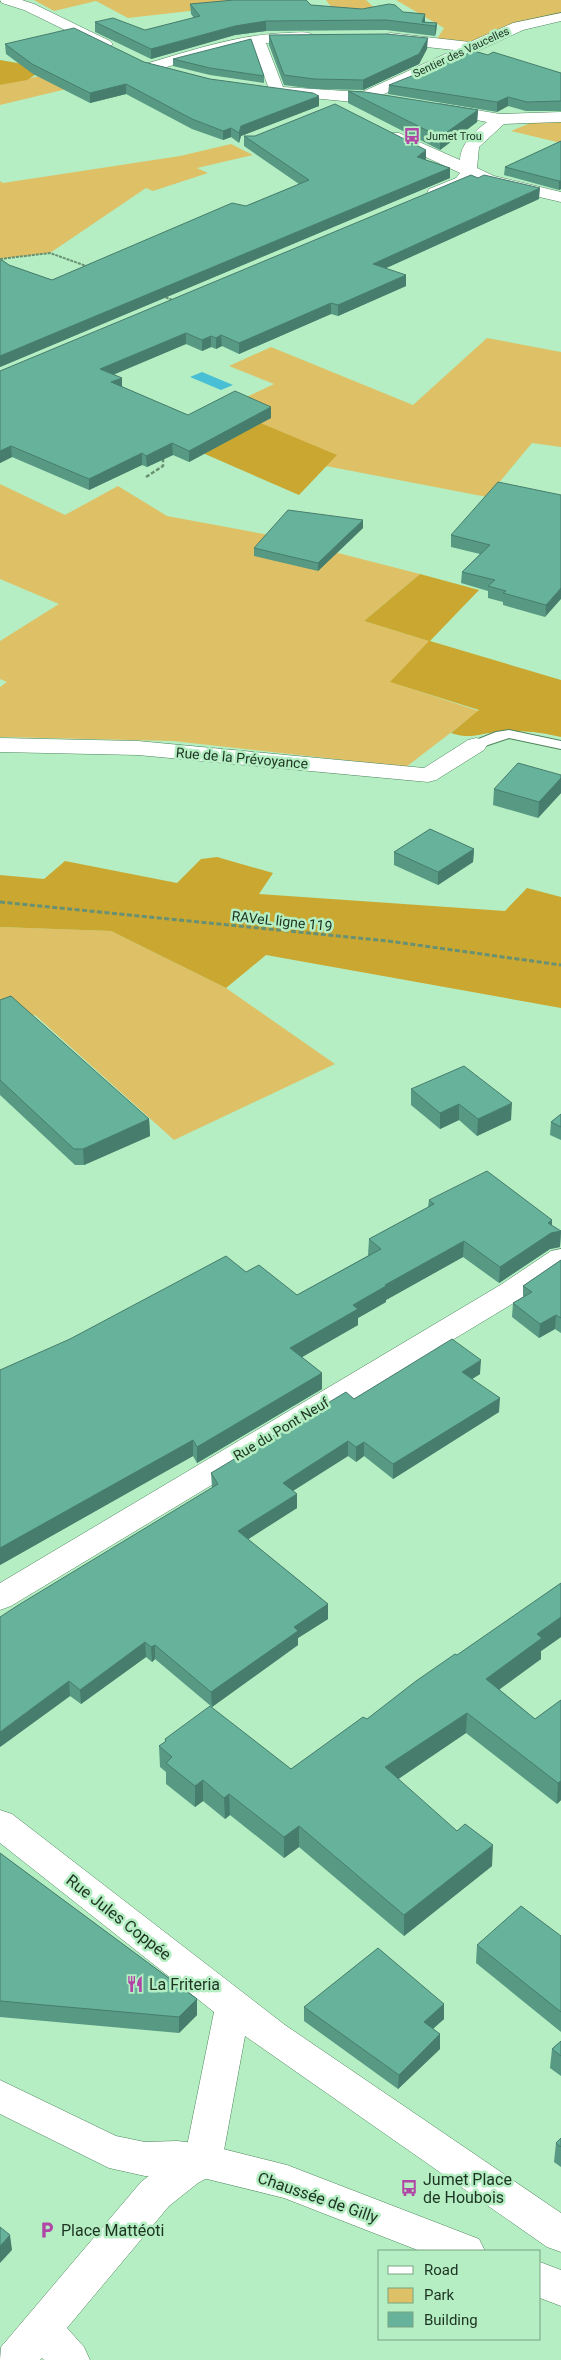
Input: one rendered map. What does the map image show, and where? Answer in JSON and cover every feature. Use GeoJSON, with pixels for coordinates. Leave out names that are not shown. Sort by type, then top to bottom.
{"type":"FeatureCollection","features":[{"type":"Feature","properties":{"kind":"street"},"geometry":{"type":"LineString","coordinates":[[7,0],[29,7],[115,50]]}},
{"type":"Feature","properties":{"kind":"street","name":"Sentier des Vaucelles"},"geometry":{"type":"LineString","coordinates":[[365,96],[518,26],[561,17]]}},
{"type":"Feature","properties":{"kind":"street"},"geometry":{"type":"LineString","coordinates":[[150,67],[229,44],[257,39],[322,37]]}},
{"type":"Feature","properties":{"kind":"street"},"geometry":{"type":"LineString","coordinates":[[378,37],[470,47]]}},
{"type":"Feature","properties":{"kind":"street"},"geometry":{"type":"LineString","coordinates":[[257,39],[277,91]]}},
{"type":"Feature","properties":{"kind":"street"},"geometry":{"type":"LineString","coordinates":[[132,58],[150,67],[176,73]]}},
{"type":"Feature","properties":{"kind":"street"},"geometry":{"type":"LineString","coordinates":[[258,89],[314,96],[365,96],[403,103]]}},
{"type":"Feature","properties":{"kind":"street"},"geometry":{"type":"LineString","coordinates":[[314,96],[338,110]]}},
{"type":"Feature","properties":{"kind":"street"},"geometry":{"type":"LineString","coordinates":[[423,106],[500,119],[561,117]]}},
{"type":"Feature","properties":{"kind":"street"},"geometry":{"type":"LineString","coordinates":[[415,201],[462,182],[469,172],[467,163],[472,142],[500,119]]}},
{"type":"Feature","properties":{"kind":"street"},"geometry":{"type":"LineString","coordinates":[[380,129],[489,180],[539,190],[561,197]]}},
{"type":"Feature","properties":{"kind":"street","name":"Rue de la Prévoyance"},"geometry":{"type":"LineString","coordinates":[[0,745],[138,748],[428,775],[476,745]]}},
{"type":"Feature","properties":{"kind":"street","name":"Rue du Pont Neuf"},"geometry":{"type":"LineString","coordinates":[[0,1598],[512,1291],[561,1258]]}},
{"type":"Feature","properties":{"kind":"street","name":"Rue Jules Coppée"},"geometry":{"type":"LineString","coordinates":[[0,1824],[233,2006]]}},
{"type":"Feature","properties":{"kind":"street"},"geometry":{"type":"LineString","coordinates":[[15,2360],[155,2194],[177,2176],[203,2161],[233,2006],[272,2036],[561,2235]]}},
{"type":"Feature","properties":{"kind":"street","name":"Chaussée de Gilly"},"geometry":{"type":"LineString","coordinates":[[0,2096],[109,2151],[145,2159],[177,2158],[203,2161],[287,2182],[462,2250]]}},
{"type":"Feature","properties":{"kind":"street"},"geometry":{"type":"LineString","coordinates":[[541,2280],[561,2288]]}},
{"type":"Feature","properties":{"kind":"street"},"geometry":{"type":"LineString","coordinates":[[42,2328],[70,2360]]}},
{"type":"Feature","properties":{"kind":"lane"},"geometry":{"type":"LineString","coordinates":[[476,745],[501,735],[509,734],[561,745]]}},
{"type":"Feature","properties":{"kind":"path"},"geometry":{"type":"LineString","coordinates":[[0,259],[50,252],[91,268]]}},
{"type":"Feature","properties":{"kind":"path"},"geometry":{"type":"LineString","coordinates":[[160,295],[177,302]]}},
{"type":"Feature","properties":{"kind":"path"},"geometry":{"type":"LineString","coordinates":[[146,477],[164,463],[163,459],[155,456]]}},
{"type":"Feature","properties":{"kind":"path","name":"RAVeL ligne 119"},"geometry":{"type":"LineString","coordinates":[[0,902],[388,942],[561,965]]}},
{"type":"Feature","properties":{"kind":"green space"},"geometry":{"type":"Polygon","coordinates":[[[34,0],[286,0],[128,18],[96,1],[54,11],[34,0]]]}},
{"type":"Feature","properties":{"kind":"green space"},"geometry":{"type":"Polygon","coordinates":[[[326,0],[366,0],[394,26],[345,25],[326,0]]]}},
{"type":"Feature","properties":{"kind":"green space"},"geometry":{"type":"Polygon","coordinates":[[[396,0],[561,0],[561,15],[467,44],[437,39],[444,28],[396,0]]]}},
{"type":"Feature","properties":{"kind":"green space"},"geometry":{"type":"Polygon","coordinates":[[[79,67],[108,79],[0,105],[0,85],[79,67]]]}},
{"type":"Feature","properties":{"kind":"green space"},"geometry":{"type":"Polygon","coordinates":[[[561,120],[561,143],[511,131],[533,122],[561,120]]]}},
{"type":"Feature","properties":{"kind":"green space"},"geometry":{"type":"Polygon","coordinates":[[[231,144],[253,155],[197,168],[208,173],[153,191],[146,188],[50,253],[0,259],[0,181],[3,183],[180,156],[231,144]]]}},
{"type":"Feature","properties":{"kind":"green space"},"geometry":{"type":"Polygon","coordinates":[[[487,338],[561,352],[561,447],[532,443],[487,497],[326,466],[336,455],[223,408],[274,384],[229,366],[271,347],[413,405],[487,338]]]}},
{"type":"Feature","properties":{"kind":"green space"},"geometry":{"type":"Polygon","coordinates":[[[0,484],[65,515],[118,486],[167,516],[264,534],[420,574],[364,621],[430,641],[391,682],[479,711],[406,767],[173,741],[0,737],[0,687],[7,682],[0,679],[0,641],[59,604],[0,579],[0,484]]]}},
{"type":"Feature","properties":{"kind":"green space"},"geometry":{"type":"Polygon","coordinates":[[[0,927],[111,931],[226,988],[335,1064],[174,1140],[35,1015],[0,1028],[0,927]]]}},
{"type":"Feature","properties":{"kind":"shaded area"},"geometry":{"type":"Polygon","coordinates":[[[0,60],[46,68],[27,80],[0,85],[0,60]]]}},
{"type":"Feature","properties":{"kind":"shaded area"},"geometry":{"type":"Polygon","coordinates":[[[232,411],[337,455],[299,495],[182,444],[232,411]]]}},
{"type":"Feature","properties":{"kind":"shaded area"},"geometry":{"type":"Polygon","coordinates":[[[420,574],[479,590],[430,641],[561,680],[561,737],[524,731],[470,736],[451,733],[479,710],[390,682],[429,641],[364,621],[420,574]]]}},
{"type":"Feature","properties":{"kind":"shaded area"},"geometry":{"type":"Polygon","coordinates":[[[217,857],[273,873],[259,894],[505,911],[527,888],[561,897],[561,1008],[266,955],[226,988],[111,931],[0,927],[0,875],[44,879],[65,861],[177,883],[201,859],[217,857]]]}},
{"type":"Feature","properties":{"kind":"water"},"geometry":{"type":"Polygon","coordinates":[[[202,372],[233,385],[221,390],[190,377],[202,372]]]}},
{"type":"Feature","properties":{"kind":"building"},"geometry":{"type":"Polygon","coordinates":[[[234,0],[306,0],[311,5],[362,9],[389,4],[395,5],[403,12],[425,14],[422,22],[437,23],[435,26],[386,20],[266,21],[235,26],[151,49],[95,22],[113,18],[145,30],[200,16],[190,4],[234,0]]]}},
{"type":"Feature","properties":{"kind":"building"},"geometry":{"type":"Polygon","coordinates":[[[74,28],[144,62],[210,79],[313,93],[319,96],[241,126],[239,133],[231,128],[223,131],[192,119],[126,84],[90,93],[32,64],[5,44],[74,28]]]}},
{"type":"Feature","properties":{"kind":"building"},"geometry":{"type":"Polygon","coordinates":[[[386,34],[428,38],[419,54],[363,80],[314,79],[284,75],[269,35],[386,34]]]}},
{"type":"Feature","properties":{"kind":"building"},"geometry":{"type":"Polygon","coordinates":[[[251,39],[264,76],[210,68],[173,59],[251,39]]]}},
{"type":"Feature","properties":{"kind":"building"},"geometry":{"type":"Polygon","coordinates":[[[474,51],[488,55],[493,52],[561,73],[561,101],[527,102],[508,97],[497,102],[389,85],[474,51]]]}},
{"type":"Feature","properties":{"kind":"building"},"geometry":{"type":"Polygon","coordinates":[[[348,91],[365,92],[478,110],[440,137],[348,91]]]}},
{"type":"Feature","properties":{"kind":"building"},"geometry":{"type":"Polygon","coordinates":[[[335,104],[426,150],[417,157],[450,168],[0,356],[0,261],[2,260],[9,265],[52,280],[232,203],[246,206],[309,180],[244,136],[255,136],[335,104]]]}},
{"type":"Feature","properties":{"kind":"building"},"geometry":{"type":"Polygon","coordinates":[[[561,141],[561,181],[505,167],[561,141]]]}},
{"type":"Feature","properties":{"kind":"building"},"geometry":{"type":"Polygon","coordinates":[[[471,175],[478,178],[484,175],[540,188],[373,264],[406,275],[338,305],[331,303],[239,343],[221,335],[216,338],[211,336],[202,340],[186,333],[100,369],[122,378],[111,382],[188,415],[235,391],[271,407],[189,451],[172,443],[146,456],[142,453],[89,479],[11,446],[0,451],[0,371],[471,175]]]}},
{"type":"Feature","properties":{"kind":"building"},"geometry":{"type":"Polygon","coordinates":[[[498,482],[561,495],[561,588],[546,605],[503,593],[506,591],[488,586],[495,580],[462,572],[490,545],[451,535],[498,482]]]}},
{"type":"Feature","properties":{"kind":"building"},"geometry":{"type":"Polygon","coordinates":[[[288,510],[363,520],[318,563],[254,548],[288,510]]]}},
{"type":"Feature","properties":{"kind":"building"},"geometry":{"type":"Polygon","coordinates":[[[518,763],[561,775],[561,778],[539,802],[494,789],[518,763]]]}},
{"type":"Feature","properties":{"kind":"building"},"geometry":{"type":"Polygon","coordinates":[[[430,829],[474,849],[438,872],[394,852],[430,829]]]}},
{"type":"Feature","properties":{"kind":"building"},"geometry":{"type":"Polygon","coordinates":[[[11,996],[149,1119],[83,1149],[74,1149],[0,1080],[0,1000],[11,996]]]}},
{"type":"Feature","properties":{"kind":"building"},"geometry":{"type":"Polygon","coordinates":[[[464,1066],[512,1103],[478,1119],[459,1104],[440,1113],[411,1089],[464,1066]]]}},
{"type":"Feature","properties":{"kind":"building"},"geometry":{"type":"Polygon","coordinates":[[[561,1114],[561,1127],[551,1122],[561,1114]]]}},
{"type":"Feature","properties":{"kind":"building"},"geometry":{"type":"Polygon","coordinates":[[[487,1171],[552,1220],[548,1223],[561,1231],[551,1233],[500,1267],[464,1241],[385,1285],[353,1305],[358,1309],[290,1348],[322,1373],[197,1447],[193,1440],[0,1548],[0,1370],[70,1339],[226,1256],[246,1272],[259,1265],[297,1295],[381,1249],[369,1239],[434,1204],[429,1200],[487,1171]]]}},
{"type":"Feature","properties":{"kind":"building"},"geometry":{"type":"Polygon","coordinates":[[[561,1260],[561,1318],[556,1315],[540,1324],[513,1303],[532,1292],[523,1286],[561,1260]]]}},
{"type":"Feature","properties":{"kind":"building"},"geometry":{"type":"Polygon","coordinates":[[[452,1339],[481,1360],[462,1372],[500,1398],[393,1464],[364,1442],[356,1447],[348,1441],[283,1483],[297,1494],[238,1531],[328,1604],[294,1627],[298,1631],[211,1692],[155,1645],[151,1647],[145,1642],[80,1690],[69,1681],[0,1732],[0,1617],[218,1484],[211,1473],[346,1392],[354,1399],[452,1339]]]}},
{"type":"Feature","properties":{"kind":"building"},"geometry":{"type":"Polygon","coordinates":[[[561,1583],[561,1617],[537,1634],[542,1638],[486,1679],[535,1719],[561,1700],[561,1781],[558,1783],[467,1713],[385,1767],[457,1831],[465,1824],[493,1845],[404,1915],[299,1826],[284,1837],[229,1794],[224,1798],[203,1780],[195,1786],[166,1763],[172,1757],[159,1746],[166,1741],[165,1739],[210,1706],[291,1769],[363,1717],[367,1719],[416,1681],[561,1583]]]}},
{"type":"Feature","properties":{"kind":"building"},"geometry":{"type":"Polygon","coordinates":[[[0,1853],[197,1999],[179,2017],[0,2001],[0,1853]]]}},
{"type":"Feature","properties":{"kind":"building"},"geometry":{"type":"Polygon","coordinates":[[[521,1906],[561,1936],[561,2012],[477,1945],[521,1906]]]}},
{"type":"Feature","properties":{"kind":"building"},"geometry":{"type":"Polygon","coordinates":[[[378,1948],[444,2004],[424,2022],[440,2034],[399,2075],[304,2007],[378,1948]]]}},
{"type":"Feature","properties":{"kind":"building"},"geometry":{"type":"Polygon","coordinates":[[[561,2041],[561,2056],[552,2049],[561,2041]]]}},
{"type":"Feature","properties":{"kind":"building"},"geometry":{"type":"Polygon","coordinates":[[[561,2138],[561,2147],[556,2143],[561,2138]]]}},
{"type":"Feature","properties":{"kind":"building"},"geometry":{"type":"Polygon","coordinates":[[[0,2227],[10,2235],[0,2246],[0,2227]]]}},
{"type":"Feature","properties":{"kind":"place","name":"Jumet Trou"},"geometry":{"type":"Point","coordinates":[412,136]}},
{"type":"Feature","properties":{"kind":"place","name":"La Friteria"},"geometry":{"type":"Point","coordinates":[135,1984]}},
{"type":"Feature","properties":{"kind":"place","name":"Jumet Place de Houbois"},"geometry":{"type":"Point","coordinates":[409,2188]}},
{"type":"Feature","properties":{"kind":"place","name":"Place Mattéoti"},"geometry":{"type":"Point","coordinates":[47,2230]}}]}
